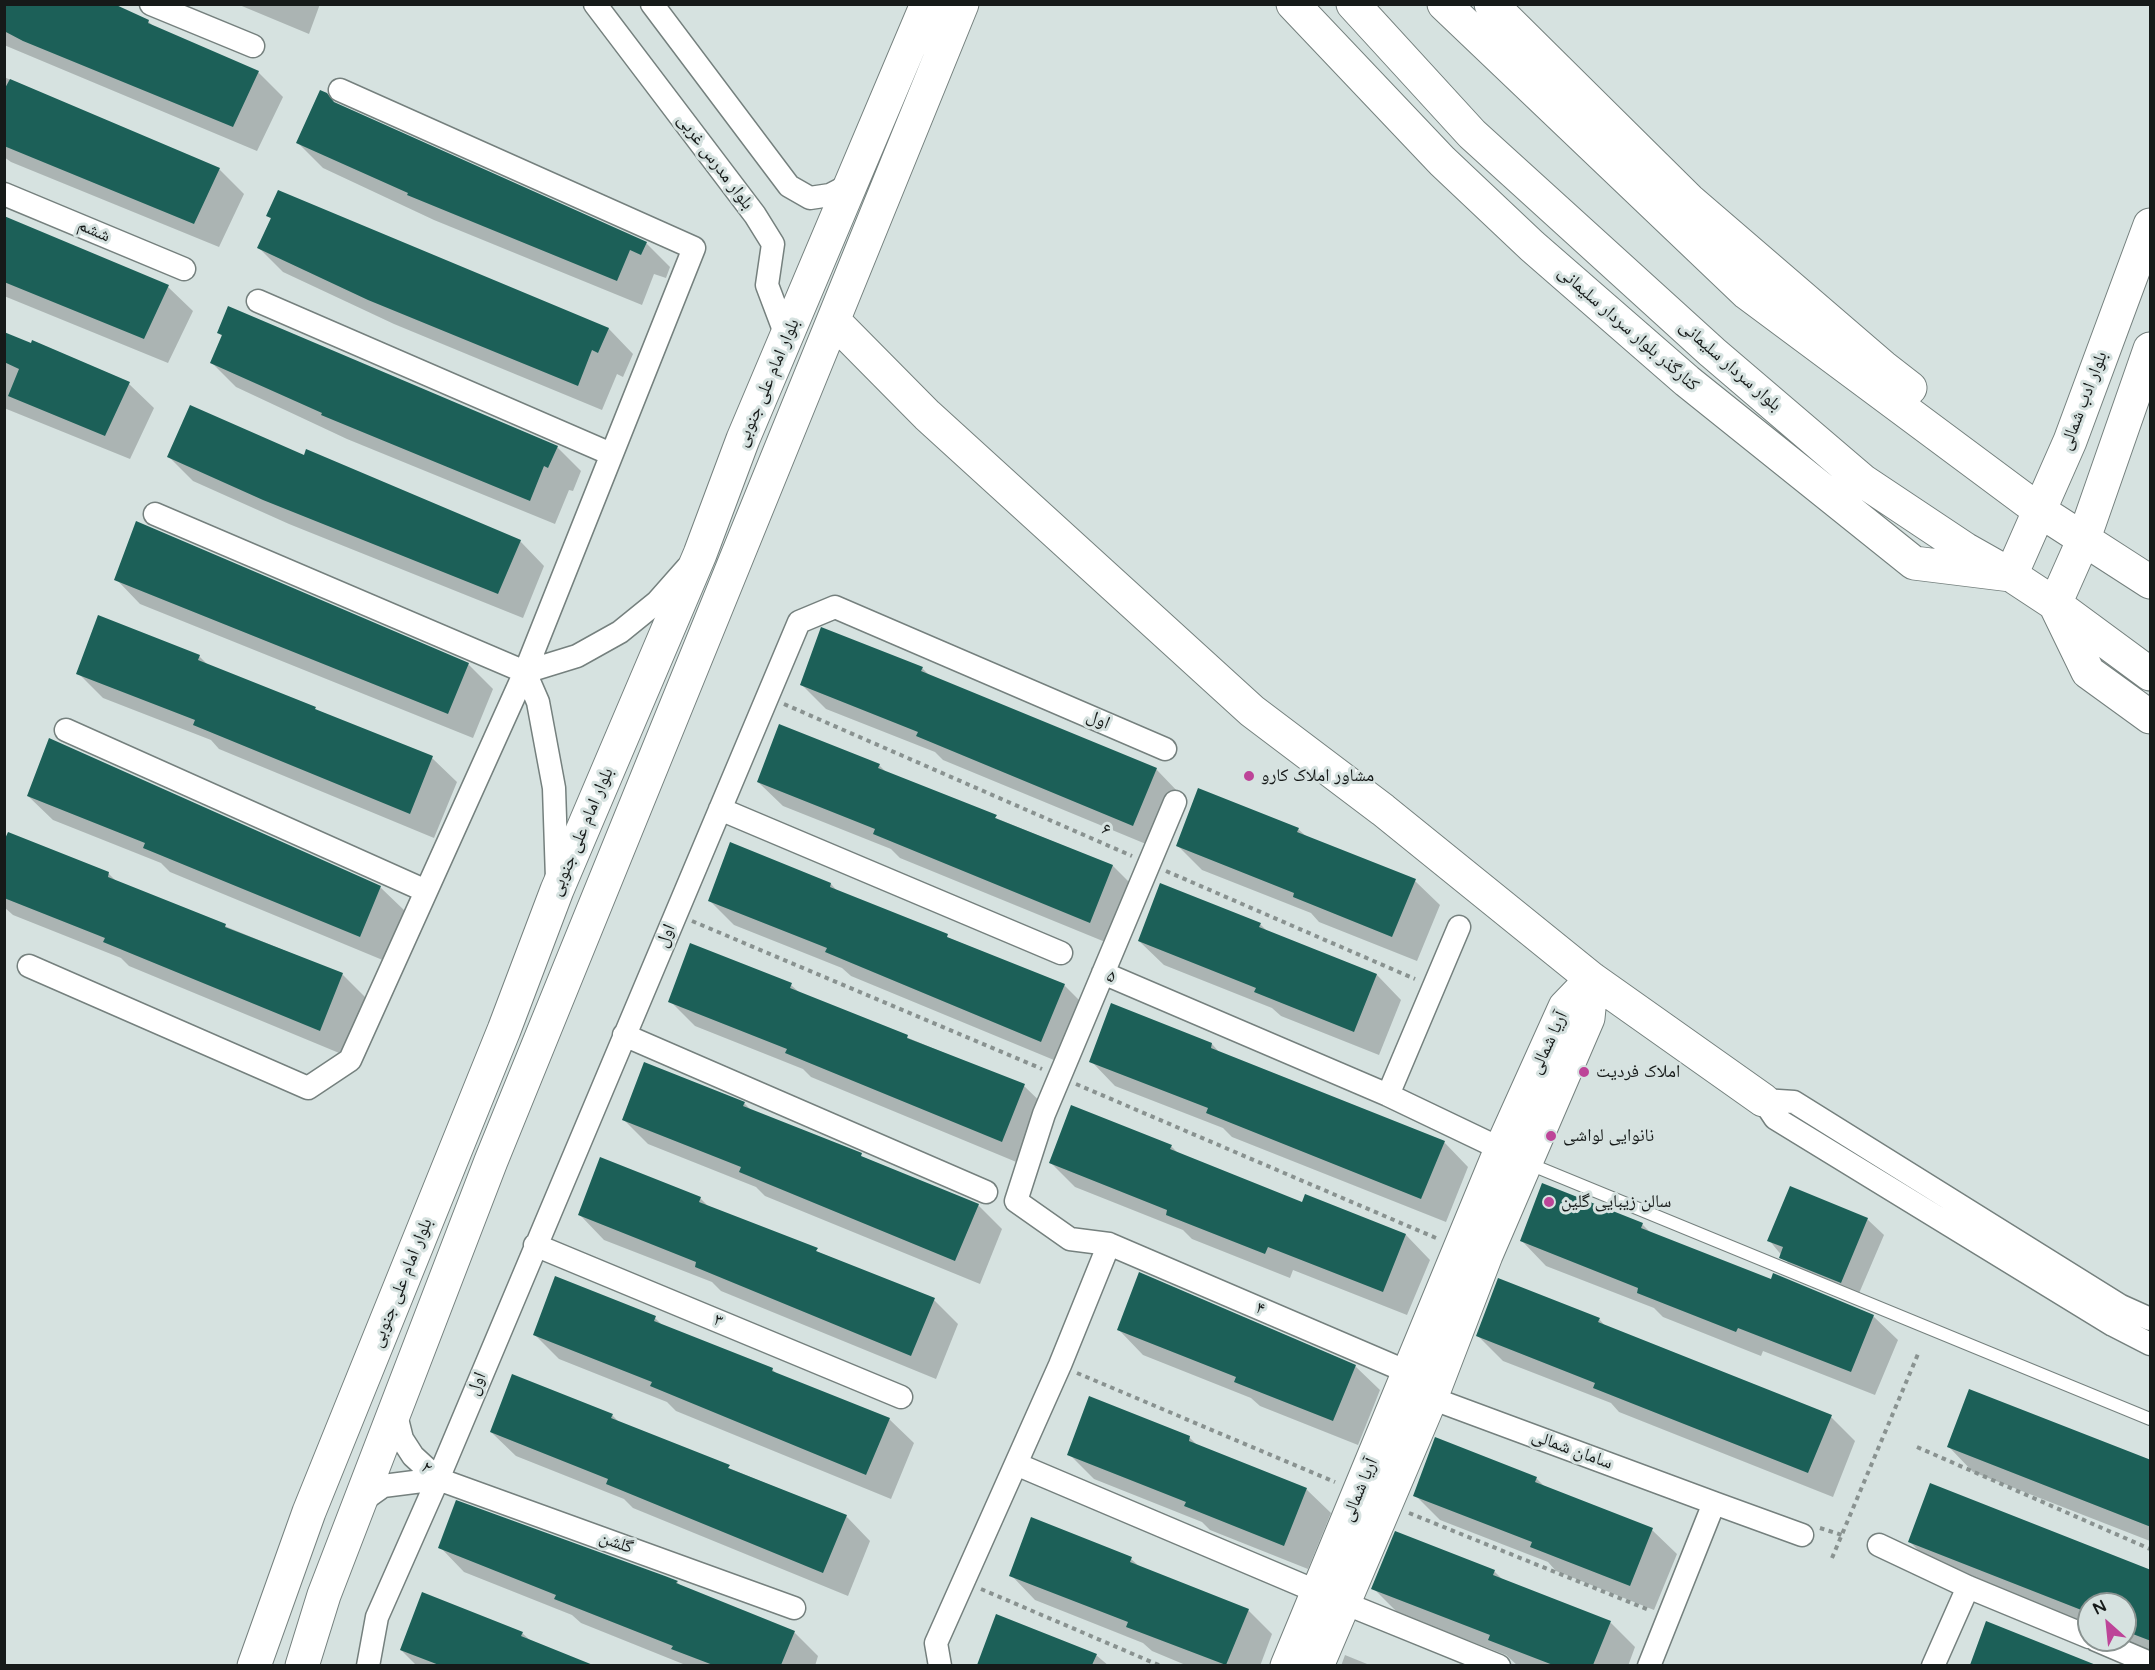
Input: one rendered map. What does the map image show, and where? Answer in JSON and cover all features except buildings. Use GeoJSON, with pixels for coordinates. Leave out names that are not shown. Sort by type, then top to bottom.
{"type":"FeatureCollection","features":[{"type":"Feature","properties":{"kind":"main road","name":"بلوار امام علی جنوبی"},"geometry":{"type":"LineString","coordinates":[[254,1665],[309,1512],[504,1030],[557,890],[703,546],[743,439],[927,4]]}},
{"type":"Feature","properties":{"kind":"main road","name":"کنارگذر بلوار سردار سلیمانی"},"geometry":{"type":"LineString","coordinates":[[1293,4],[1442,161],[1532,246],[1687,381],[1914,563],[2011,575]]}},
{"type":"Feature","properties":{"kind":"main road","name":"بلوار سردار سلیمانی"},"geometry":{"type":"LineString","coordinates":[[1353,4],[1472,134],[1712,352],[1863,481],[1965,549],[2011,575],[2055,604],[2151,674]]}},
{"type":"Feature","properties":{"kind":"main road"},"geometry":{"type":"LineString","coordinates":[[1443,4],[1747,293],[2040,511],[2083,541],[2151,582]]}},
{"type":"Feature","properties":{"kind":"main road"},"geometry":{"type":"LineString","coordinates":[[1491,4],[1689,200],[1883,368],[1997,452],[2040,511]]}},
{"type":"Feature","properties":{"kind":"main road","name":"بلوار امام علی جنوبی"},"geometry":{"type":"LineString","coordinates":[[302,1665],[324,1595],[396,1415],[491,1161],[962,6]]}},
{"type":"Feature","properties":{"kind":"main road"},"geometry":{"type":"LineString","coordinates":[[1517,76],[1539,52]]}},
{"type":"Feature","properties":{"kind":"main road"},"geometry":{"type":"LineString","coordinates":[[1442,161],[1472,134]]}},
{"type":"Feature","properties":{"kind":"main road","name":"بلوار ادب شمالی"},"geometry":{"type":"LineString","coordinates":[[2011,575],[2070,441],[2151,225]]}},
{"type":"Feature","properties":{"kind":"main road"},"geometry":{"type":"LineString","coordinates":[[1747,293],[1769,269]]}},
{"type":"Feature","properties":{"kind":"main road"},"geometry":{"type":"LineString","coordinates":[[834,321],[927,415],[1252,711],[1383,810],[1592,979],[1763,1100]]}},
{"type":"Feature","properties":{"kind":"main road"},"geometry":{"type":"LineString","coordinates":[[2151,349],[2083,541],[2055,604],[2088,672],[2151,717]]}},
{"type":"Feature","properties":{"kind":"main road"},"geometry":{"type":"LineString","coordinates":[[1687,381],[1712,352]]}},
{"type":"Feature","properties":{"kind":"main road"},"geometry":{"type":"LineString","coordinates":[[2070,441],[2075,454],[2085,465],[2096,466],[2110,460]]}},
{"type":"Feature","properties":{"kind":"main road"},"geometry":{"type":"LineString","coordinates":[[2083,541],[2151,570]]}},
{"type":"Feature","properties":{"kind":"main road"},"geometry":{"type":"LineString","coordinates":[[703,546],[740,552]]}},
{"type":"Feature","properties":{"kind":"main road","name":"آریا شمالی"},"geometry":{"type":"LineString","coordinates":[[1372,1498],[1431,1398],[1486,1256],[1513,1156],[1565,1007],[1592,979]]}},
{"type":"Feature","properties":{"kind":"main road","name":"آریا شمالی"},"geometry":{"type":"LineString","coordinates":[[1287,1665],[1331,1597],[1372,1498],[1410,1373],[1458,1248],[1513,1156]]}},
{"type":"Feature","properties":{"kind":"main road","name":"آریا شمالی"},"geometry":{"type":"LineString","coordinates":[[1317,1665],[1331,1597]]}},
{"type":"Feature","properties":{"kind":"street"},"geometry":{"type":"LineString","coordinates":[[151,4],[253,46]]}},
{"type":"Feature","properties":{"kind":"street","name":"بلوار مدرس غربی"},"geometry":{"type":"LineString","coordinates":[[595,4],[755,215],[772,244],[767,285],[786,338]]}},
{"type":"Feature","properties":{"kind":"street"},"geometry":{"type":"LineString","coordinates":[[652,4],[789,186],[810,198],[830,195],[851,184]]}},
{"type":"Feature","properties":{"kind":"street"},"geometry":{"type":"LineString","coordinates":[[29,966],[308,1089],[350,1060],[525,672],[694,248],[340,90]]}},
{"type":"Feature","properties":{"kind":"street","name":"ششم"},"geometry":{"type":"LineString","coordinates":[[4,194],[184,268]]}},
{"type":"Feature","properties":{"kind":"street"},"geometry":{"type":"LineString","coordinates":[[258,302],[611,454]]}},
{"type":"Feature","properties":{"kind":"street"},"geometry":{"type":"LineString","coordinates":[[155,514],[525,672],[577,656],[620,632],[657,602],[703,546]]}},
{"type":"Feature","properties":{"kind":"street","name":"اول"},"geometry":{"type":"LineString","coordinates":[[369,1665],[377,1617],[438,1479],[799,622],[835,607],[1165,749]]}},
{"type":"Feature","properties":{"kind":"street"},"geometry":{"type":"LineString","coordinates":[[525,672],[538,702],[554,788],[557,890]]}},
{"type":"Feature","properties":{"kind":"street"},"geometry":{"type":"LineString","coordinates":[[66,730],[426,891]]}},
{"type":"Feature","properties":{"kind":"street"},"geometry":{"type":"LineString","coordinates":[[1103,973],[1175,802]]}},
{"type":"Feature","properties":{"kind":"street"},"geometry":{"type":"LineString","coordinates":[[720,809],[1061,953]]}},
{"type":"Feature","properties":{"kind":"street"},"geometry":{"type":"LineString","coordinates":[[1389,1095],[1459,927]]}},
{"type":"Feature","properties":{"kind":"street","name":"۵"},"geometry":{"type":"LineString","coordinates":[[1103,973],[1389,1095],[1513,1156]]}},
{"type":"Feature","properties":{"kind":"street","name":"۴"},"geometry":{"type":"LineString","coordinates":[[1103,973],[1044,1114],[1017,1201],[1070,1239],[1109,1244],[1410,1373]]}},
{"type":"Feature","properties":{"kind":"street"},"geometry":{"type":"LineString","coordinates":[[624,1035],[986,1192]]}},
{"type":"Feature","properties":{"kind":"street"},"geometry":{"type":"LineString","coordinates":[[1763,1100],[1794,1102],[2121,1306],[2151,1319]]}},
{"type":"Feature","properties":{"kind":"street"},"geometry":{"type":"LineString","coordinates":[[1763,1100],[1775,1118],[2113,1325],[2151,1344]]}},
{"type":"Feature","properties":{"kind":"street"},"geometry":{"type":"LineString","coordinates":[[940,1665],[936,1643],[1060,1365],[1109,1244]]}},
{"type":"Feature","properties":{"kind":"street","name":"۳"},"geometry":{"type":"LineString","coordinates":[[535,1245],[901,1397]]}},
{"type":"Feature","properties":{"kind":"street","name":"سامان شمالی"},"geometry":{"type":"LineString","coordinates":[[1431,1398],[1802,1535]]}},
{"type":"Feature","properties":{"kind":"street","name":"۲"},"geometry":{"type":"LineString","coordinates":[[396,1415],[402,1439],[413,1456],[438,1479]]}},
{"type":"Feature","properties":{"kind":"street"},"geometry":{"type":"LineString","coordinates":[[1016,1464],[1499,1665]]}},
{"type":"Feature","properties":{"kind":"street","name":"۲"},"geometry":{"type":"LineString","coordinates":[[362,1501],[383,1486],[438,1479]]}},
{"type":"Feature","properties":{"kind":"street","name":"گلشن"},"geometry":{"type":"LineString","coordinates":[[438,1479],[794,1608]]}},
{"type":"Feature","properties":{"kind":"street"},"geometry":{"type":"LineString","coordinates":[[1649,1665],[1714,1503]]}},
{"type":"Feature","properties":{"kind":"street"},"geometry":{"type":"LineString","coordinates":[[1879,1545],[1968,1587],[2077,1632]]}},
{"type":"Feature","properties":{"kind":"street"},"geometry":{"type":"LineString","coordinates":[[1933,1665],[1968,1587]]}},
{"type":"Feature","properties":{"kind":"street"},"geometry":{"type":"LineString","coordinates":[[2125,1652],[2151,1663]]}},
{"type":"Feature","properties":{"kind":"lane"},"geometry":{"type":"LineString","coordinates":[[1513,1156],[2151,1419]]}},
{"type":"Feature","properties":{"kind":"path","name":"۶"},"geometry":{"type":"LineString","coordinates":[[767,697],[1434,987]]}},
{"type":"Feature","properties":{"kind":"path"},"geometry":{"type":"LineString","coordinates":[[1832,1558],[1918,1354]]}},
{"type":"Feature","properties":{"kind":"path"},"geometry":{"type":"LineString","coordinates":[[1060,1365],[1372,1498],[1668,1617]]}},
{"type":"Feature","properties":{"kind":"path"},"geometry":{"type":"LineString","coordinates":[[1917,1447],[2151,1549]]}},
{"type":"Feature","properties":{"kind":"path"},"geometry":{"type":"LineString","coordinates":[[963,1581],[1161,1665]]}},
{"type":"Feature","properties":{"kind":"place","name":"مشاور املاک کارو"},"geometry":{"type":"Point","coordinates":[1249,776]}},
{"type":"Feature","properties":{"kind":"place","name":"املاک فردیت"},"geometry":{"type":"Point","coordinates":[1584,1072]}},
{"type":"Feature","properties":{"kind":"place","name":"نانوایی لواشی"},"geometry":{"type":"Point","coordinates":[1551,1136]}},
{"type":"Feature","properties":{"kind":"place","name":"سالن زیبایی گلین"},"geometry":{"type":"Point","coordinates":[1549,1202]}}]}
